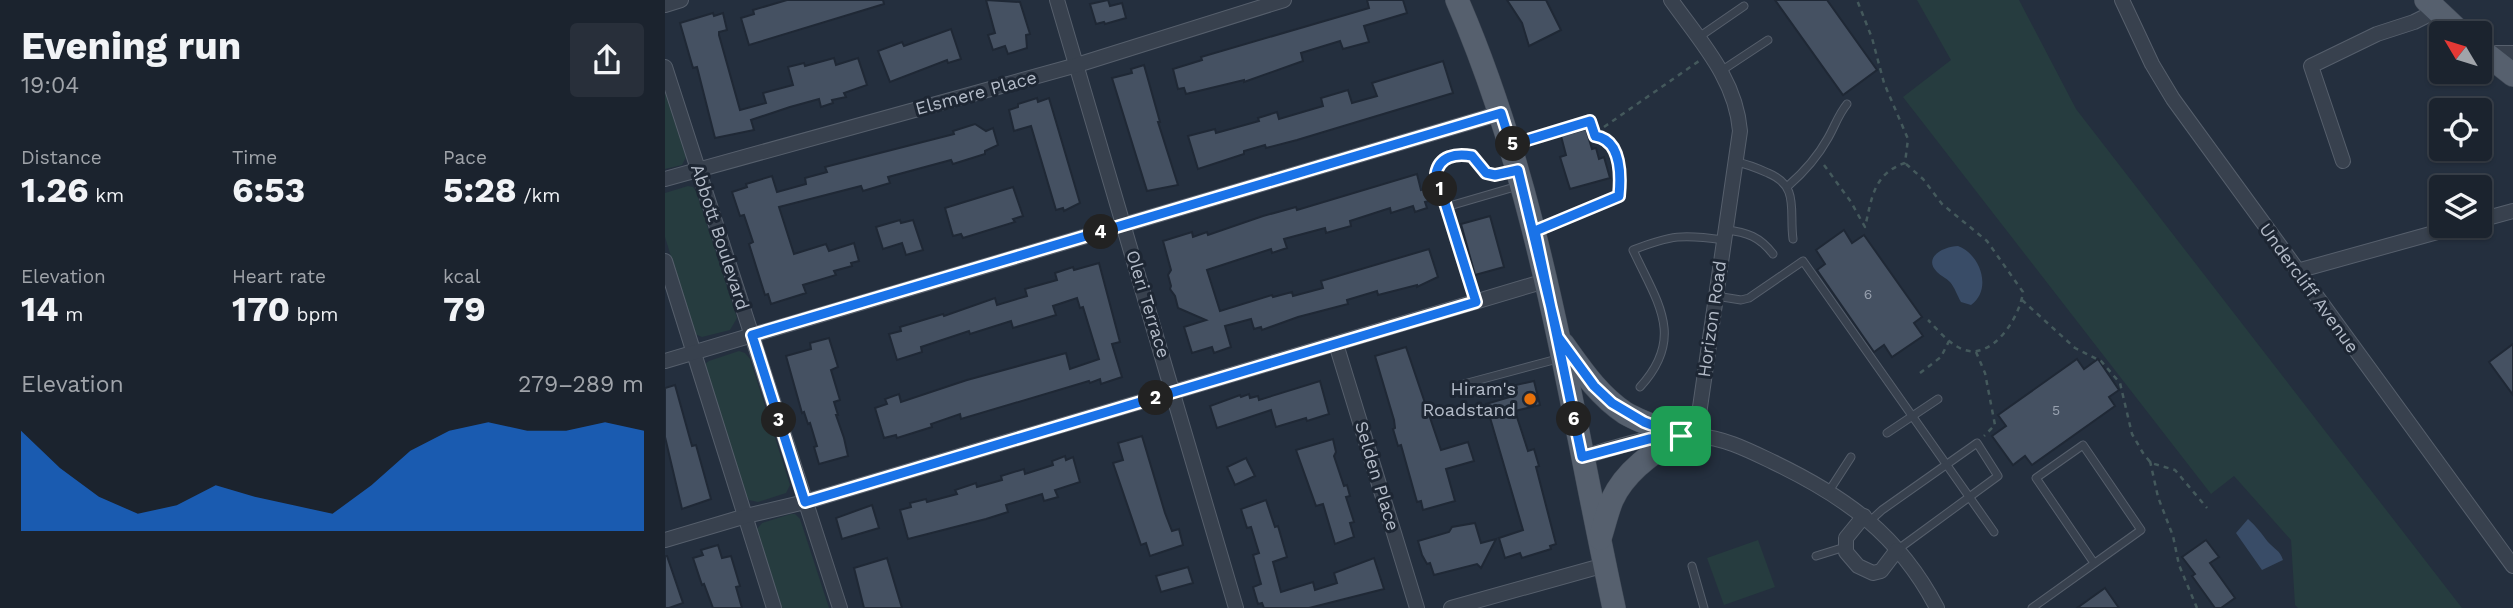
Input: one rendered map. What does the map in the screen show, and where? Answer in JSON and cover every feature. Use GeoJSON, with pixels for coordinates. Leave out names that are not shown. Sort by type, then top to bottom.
{"type":"FeatureCollection","features":[{"type":"Feature","properties":{"kind":"main road"},"geometry":{"type":"LineString","coordinates":[[1457,0],[1501,113],[1535,231],[1614,608]]}},
{"type":"Feature","properties":{"kind":"main road"},"geometry":{"type":"LineString","coordinates":[[2431,5],[2448,21]]}},
{"type":"Feature","properties":{"kind":"main road"},"geometry":{"type":"LineString","coordinates":[[2492,59],[2513,75]]}},
{"type":"Feature","properties":{"kind":"main road"},"geometry":{"type":"LineString","coordinates":[[1560,348],[1612,403],[1644,422],[1688,436]]}},
{"type":"Feature","properties":{"kind":"main road"},"geometry":{"type":"LineString","coordinates":[[1599,541],[1613,500],[1624,482],[1663,445],[1688,436]]}},
{"type":"Feature","properties":{"kind":"street"},"geometry":{"type":"LineString","coordinates":[[665,5],[681,0]]}},
{"type":"Feature","properties":{"kind":"street","name":"Oleri Terrace"},"geometry":{"type":"LineString","coordinates":[[1057,0],[1236,608]]}},
{"type":"Feature","properties":{"kind":"street","name":"Elsmere Place"},"geometry":{"type":"LineString","coordinates":[[665,179],[1077,65],[1284,0]]}},
{"type":"Feature","properties":{"kind":"street","name":"Horizon Road"},"geometry":{"type":"LineString","coordinates":[[1671,0],[1729,85],[1738,114],[1739,131],[1716,296],[1688,436]]}},
{"type":"Feature","properties":{"kind":"street","name":"Undercliff Avenue"},"geometry":{"type":"LineString","coordinates":[[2122,0],[2152,64],[2173,99],[2513,566]]}},
{"type":"Feature","properties":{"kind":"street"},"geometry":{"type":"LineString","coordinates":[[2343,161],[2311,66],[2377,34],[2414,22],[2431,5]]}},
{"type":"Feature","properties":{"kind":"street"},"geometry":{"type":"LineString","coordinates":[[2492,52],[2513,53]]}},
{"type":"Feature","properties":{"kind":"street","name":"Abbott Boulevard"},"geometry":{"type":"LineString","coordinates":[[665,67],[840,608]]}},
{"type":"Feature","properties":{"kind":"street"},"geometry":{"type":"LineString","coordinates":[[665,361],[1501,113]]}},
{"type":"Feature","properties":{"kind":"street"},"geometry":{"type":"LineString","coordinates":[[2492,217],[2513,211]]}},
{"type":"Feature","properties":{"kind":"street"},"geometry":{"type":"LineString","coordinates":[[2297,271],[2429,234]]}},
{"type":"Feature","properties":{"kind":"street"},"geometry":{"type":"LineString","coordinates":[[665,261],[774,608]]}},
{"type":"Feature","properties":{"kind":"street"},"geometry":{"type":"LineString","coordinates":[[665,540],[805,502],[1545,281]]}},
{"type":"Feature","properties":{"kind":"street","name":"Selden Place"},"geometry":{"type":"LineString","coordinates":[[1336,344],[1417,608]]}},
{"type":"Feature","properties":{"kind":"street"},"geometry":{"type":"LineString","coordinates":[[1582,457],[1649,439],[1688,436],[1722,440],[1742,447],[1829,491],[1867,519],[1918,576],[1937,608]]}},
{"type":"Feature","properties":{"kind":"street"},"geometry":{"type":"LineString","coordinates":[[1867,519],[1846,538],[1846,552],[1858,566],[1873,573],[1881,571],[1897,550]]}},
{"type":"Feature","properties":{"kind":"street"},"geometry":{"type":"LineString","coordinates":[[1451,608],[1605,565]]}},
{"type":"Feature","properties":{"kind":"lane"},"geometry":{"type":"LineString","coordinates":[[1697,38],[1744,6]]}},
{"type":"Feature","properties":{"kind":"lane"},"geometry":{"type":"LineString","coordinates":[[1721,71],[1768,40]]}},
{"type":"Feature","properties":{"kind":"lane"},"geometry":{"type":"LineString","coordinates":[[1788,186],[1828,139],[1837,116],[1847,104]]}},
{"type":"Feature","properties":{"kind":"lane"},"geometry":{"type":"LineString","coordinates":[[1511,145],[1590,121],[1595,136],[1612,143],[1621,173],[1619,196],[1535,231]]}},
{"type":"Feature","properties":{"kind":"lane"},"geometry":{"type":"LineString","coordinates":[[1476,302],[1436,174],[1437,166],[1448,158],[1462,154],[1472,156],[1486,173],[1520,177]]}},
{"type":"Feature","properties":{"kind":"lane"},"geometry":{"type":"LineString","coordinates":[[1736,162],[1776,176],[1788,186],[1793,211],[1793,239]]}},
{"type":"Feature","properties":{"kind":"lane"},"geometry":{"type":"LineString","coordinates":[[1446,207],[1520,177]]}},
{"type":"Feature","properties":{"kind":"lane"},"geometry":{"type":"LineString","coordinates":[[1640,387],[1661,359],[1665,338],[1664,321],[1633,250],[1675,236],[1749,233],[1766,245],[1773,254]]}},
{"type":"Feature","properties":{"kind":"lane"},"geometry":{"type":"LineString","coordinates":[[1716,296],[1741,300],[1749,298],[1804,261],[1994,532]]}},
{"type":"Feature","properties":{"kind":"lane"},"geometry":{"type":"LineString","coordinates":[[1464,384],[1560,348]]}},
{"type":"Feature","properties":{"kind":"lane"},"geometry":{"type":"LineString","coordinates":[[1887,433],[1938,399]]}},
{"type":"Feature","properties":{"kind":"lane"},"geometry":{"type":"LineString","coordinates":[[1867,519],[1977,443],[1998,476],[1897,550]]}},
{"type":"Feature","properties":{"kind":"lane"},"geometry":{"type":"LineString","coordinates":[[2032,608],[2141,530],[2083,445],[2036,478],[2094,563]]}},
{"type":"Feature","properties":{"kind":"lane"},"geometry":{"type":"LineString","coordinates":[[1829,491],[1851,457]]}},
{"type":"Feature","properties":{"kind":"lane"},"geometry":{"type":"LineString","coordinates":[[1816,556],[1846,546]]}},
{"type":"Feature","properties":{"kind":"lane"},"geometry":{"type":"LineString","coordinates":[[1692,566],[1704,608]]}},
{"type":"Feature","properties":{"kind":"path"},"geometry":{"type":"LineString","coordinates":[[1857,0],[1872,38],[1884,83],[1908,139],[1905,163]]}},
{"type":"Feature","properties":{"kind":"path"},"geometry":{"type":"LineString","coordinates":[[1602,137],[1603,128],[1708,54]]}},
{"type":"Feature","properties":{"kind":"path"},"geometry":{"type":"LineString","coordinates":[[1824,165],[1851,202],[1865,227],[1879,179],[1905,163]]}},
{"type":"Feature","properties":{"kind":"path"},"geometry":{"type":"LineString","coordinates":[[1905,163],[1923,179],[1942,204],[1987,241],[2023,292],[2014,320],[1997,341],[1975,352],[1949,341],[1928,320]]}},
{"type":"Feature","properties":{"kind":"path"},"geometry":{"type":"LineString","coordinates":[[2022,300],[2075,348],[2101,361],[2120,383],[2132,434],[2150,461],[2179,565],[2197,608]]}},
{"type":"Feature","properties":{"kind":"path"},"geometry":{"type":"LineString","coordinates":[[1920,373],[1941,357],[1949,341]]}},
{"type":"Feature","properties":{"kind":"path"},"geometry":{"type":"LineString","coordinates":[[1975,352],[1985,373],[1995,425],[1977,443]]}},
{"type":"Feature","properties":{"kind":"path"},"geometry":{"type":"LineString","coordinates":[[2150,461],[2175,470],[2207,508]]}},
{"type":"Feature","properties":{"kind":"green space"},"geometry":{"type":"Polygon","coordinates":[[[1917,0],[2019,0],[2076,109],[2462,608],[2298,608],[2295,605],[2291,540],[2234,476],[2211,494],[1903,97],[1951,60],[1917,0]]]}},
{"type":"Feature","properties":{"kind":"green space"},"geometry":{"type":"Polygon","coordinates":[[[665,92],[686,157],[682,165],[665,169],[665,92]]]}},
{"type":"Feature","properties":{"kind":"green space"},"geometry":{"type":"Polygon","coordinates":[[[688,186],[696,191],[737,318],[730,330],[702,337],[695,334],[665,237],[665,193],[688,186]]]}},
{"type":"Feature","properties":{"kind":"green space"},"geometry":{"type":"Polygon","coordinates":[[[739,351],[750,359],[790,485],[786,493],[758,502],[749,500],[746,495],[705,369],[705,364],[709,361],[739,351]]]}},
{"type":"Feature","properties":{"kind":"green space"},"geometry":{"type":"Polygon","coordinates":[[[791,514],[800,519],[829,608],[782,608],[757,529],[762,523],[791,514]]]}},
{"type":"Feature","properties":{"kind":"green space"},"geometry":{"type":"Polygon","coordinates":[[[1758,540],[1775,587],[1724,605],[1707,558],[1758,540]]]}},
{"type":"Feature","properties":{"kind":"water"},"geometry":{"type":"Polygon","coordinates":[[[1958,246],[1972,256],[1981,272],[1981,290],[1971,305],[1961,302],[1950,282],[1933,267],[1932,262],[1937,253],[1958,246]]]}},
{"type":"Feature","properties":{"kind":"water"},"geometry":{"type":"Polygon","coordinates":[[[2248,519],[2279,552],[2283,560],[2262,570],[2236,533],[2248,519]]]}},
{"type":"Feature","properties":{"kind":"building"},"geometry":{"type":"Polygon","coordinates":[[[787,0],[883,0],[884,4],[749,45],[741,18],[754,14],[753,10],[787,0]]]}},
{"type":"Feature","properties":{"kind":"building"},"geometry":{"type":"Polygon","coordinates":[[[986,0],[1020,2],[1030,34],[1026,35],[1027,48],[1008,54],[1005,46],[993,50],[988,35],[995,33],[986,0]]]}},
{"type":"Feature","properties":{"kind":"building"},"geometry":{"type":"Polygon","coordinates":[[[1108,0],[1110,6],[1122,3],[1126,18],[1096,24],[1090,4],[1108,0]]]}},
{"type":"Feature","properties":{"kind":"building"},"geometry":{"type":"Polygon","coordinates":[[[1367,0],[1403,0],[1407,13],[1364,26],[1369,42],[1343,49],[1340,41],[1301,53],[1303,61],[1244,82],[1186,94],[1184,88],[1178,89],[1173,69],[1202,60],[1201,57],[1369,8],[1367,0]]]}},
{"type":"Feature","properties":{"kind":"building"},"geometry":{"type":"Polygon","coordinates":[[[1507,0],[1546,0],[1561,30],[1529,46],[1522,23],[1507,0]]]}},
{"type":"Feature","properties":{"kind":"building"},"geometry":{"type":"Polygon","coordinates":[[[1775,0],[1827,0],[1877,70],[1843,95],[1775,0]]]}},
{"type":"Feature","properties":{"kind":"building"},"geometry":{"type":"Polygon","coordinates":[[[713,13],[714,16],[723,13],[727,30],[719,32],[719,35],[740,110],[766,103],[763,93],[793,85],[788,67],[804,63],[805,66],[834,58],[836,65],[858,58],[867,85],[844,93],[846,97],[832,100],[833,103],[821,107],[819,99],[790,107],[751,120],[754,130],[715,138],[697,67],[693,68],[680,23],[713,13]]]}},
{"type":"Feature","properties":{"kind":"building"},"geometry":{"type":"Polygon","coordinates":[[[951,29],[961,59],[948,63],[947,60],[890,82],[878,51],[902,42],[904,46],[951,29]]]}},
{"type":"Feature","properties":{"kind":"building"},"geometry":{"type":"Polygon","coordinates":[[[1443,61],[1453,93],[1297,140],[1244,151],[1244,154],[1198,169],[1188,136],[1215,129],[1216,133],[1259,121],[1258,118],[1277,112],[1279,119],[1323,106],[1321,98],[1348,90],[1352,103],[1377,96],[1372,83],[1443,61]]]}},
{"type":"Feature","properties":{"kind":"building"},"geometry":{"type":"Polygon","coordinates":[[[1144,65],[1178,185],[1147,191],[1112,78],[1132,73],[1131,69],[1144,65]]]}},
{"type":"Feature","properties":{"kind":"building"},"geometry":{"type":"Polygon","coordinates":[[[1037,98],[1038,102],[1049,98],[1080,203],[1064,211],[1063,208],[1056,210],[1031,126],[1014,131],[1009,110],[1037,98]]]}},
{"type":"Feature","properties":{"kind":"building"},"geometry":{"type":"Polygon","coordinates":[[[975,124],[986,131],[993,128],[998,145],[985,151],[985,154],[953,164],[951,160],[888,177],[890,183],[863,191],[861,186],[779,207],[794,254],[826,244],[829,251],[854,243],[859,261],[834,271],[836,275],[803,285],[806,293],[771,304],[768,294],[765,295],[749,244],[753,242],[744,215],[740,216],[732,192],[747,187],[746,184],[772,176],[777,192],[806,184],[805,178],[827,172],[825,167],[954,134],[953,131],[975,124]]]}},
{"type":"Feature","properties":{"kind":"building"},"geometry":{"type":"Polygon","coordinates":[[[1586,129],[1592,149],[1596,148],[1599,159],[1604,157],[1610,178],[1570,189],[1560,157],[1566,155],[1561,136],[1586,129]]]}},
{"type":"Feature","properties":{"kind":"building"},"geometry":{"type":"Polygon","coordinates":[[[1417,174],[1421,190],[1432,187],[1436,199],[1425,202],[1427,208],[1415,212],[1413,206],[1391,213],[1390,208],[1350,221],[1351,226],[1326,233],[1325,228],[1284,239],[1287,248],[1272,253],[1271,249],[1207,270],[1220,311],[1272,295],[1273,297],[1292,292],[1293,296],[1323,288],[1321,281],[1429,249],[1438,277],[1417,287],[1378,295],[1377,291],[1347,300],[1348,304],[1262,330],[1261,327],[1254,329],[1251,319],[1225,326],[1231,347],[1214,353],[1212,347],[1192,353],[1184,327],[1206,320],[1178,308],[1170,289],[1168,275],[1171,270],[1163,241],[1192,232],[1193,237],[1207,232],[1208,235],[1263,216],[1296,207],[1297,210],[1417,174]]]}},
{"type":"Feature","properties":{"kind":"building"},"geometry":{"type":"Polygon","coordinates":[[[1013,187],[1023,216],[1013,219],[1015,222],[963,238],[961,234],[953,236],[945,208],[1013,187]]]}},
{"type":"Feature","properties":{"kind":"building"},"geometry":{"type":"Polygon","coordinates":[[[1490,216],[1504,267],[1475,275],[1461,224],[1490,216]]]}},
{"type":"Feature","properties":{"kind":"building"},"geometry":{"type":"Polygon","coordinates":[[[900,220],[901,223],[913,220],[923,250],[906,255],[902,243],[883,249],[876,227],[900,220]]]}},
{"type":"Feature","properties":{"kind":"building"},"geometry":{"type":"Polygon","coordinates":[[[1844,230],[1852,243],[1864,235],[1922,317],[1914,323],[1923,336],[1892,357],[1884,345],[1874,352],[1817,270],[1825,264],[1816,250],[1844,230]]]}},
{"type":"Feature","properties":{"kind":"building"},"geometry":{"type":"Polygon","coordinates":[[[1099,263],[1120,342],[1112,344],[1122,377],[1101,384],[1100,379],[1090,383],[1089,381],[961,419],[960,414],[931,424],[932,427],[897,438],[896,435],[884,438],[875,408],[887,404],[885,399],[899,394],[901,402],[967,380],[1066,353],[1070,369],[1099,359],[1083,307],[1080,308],[1077,298],[1053,306],[1056,315],[1013,328],[1011,321],[970,334],[969,331],[921,347],[922,352],[897,360],[889,334],[901,331],[900,327],[943,314],[944,316],[995,298],[997,305],[1027,296],[1025,289],[1057,280],[1055,273],[1099,263]]]}},
{"type":"Feature","properties":{"kind":"building"},"geometry":{"type":"Polygon","coordinates":[[[829,338],[838,367],[831,370],[840,400],[834,402],[836,415],[848,456],[819,464],[810,423],[808,424],[804,412],[802,413],[786,356],[811,349],[810,343],[829,338]]]}},
{"type":"Feature","properties":{"kind":"building"},"geometry":{"type":"Polygon","coordinates":[[[2513,344],[2513,395],[2489,362],[2513,344]]]}},
{"type":"Feature","properties":{"kind":"building"},"geometry":{"type":"Polygon","coordinates":[[[1406,347],[1441,450],[1468,442],[1474,461],[1446,469],[1455,501],[1423,510],[1421,501],[1417,502],[1401,445],[1398,446],[1393,429],[1394,420],[1375,356],[1406,347]]]}},
{"type":"Feature","properties":{"kind":"building"},"geometry":{"type":"Polygon","coordinates":[[[2077,359],[2084,369],[2098,359],[2119,390],[2109,397],[2115,406],[2032,465],[2025,456],[2013,465],[1992,436],[2006,426],[1998,415],[2077,359]]]}},
{"type":"Feature","properties":{"kind":"building"},"geometry":{"type":"Polygon","coordinates":[[[1320,381],[1329,414],[1276,427],[1271,410],[1217,428],[1210,406],[1240,395],[1249,394],[1250,398],[1258,396],[1259,400],[1320,381]]]}},
{"type":"Feature","properties":{"kind":"building"},"geometry":{"type":"Polygon","coordinates":[[[1534,381],[1540,405],[1515,411],[1528,451],[1534,449],[1539,466],[1536,467],[1556,544],[1550,546],[1551,549],[1522,558],[1520,553],[1505,558],[1499,538],[1523,530],[1486,404],[1513,396],[1511,386],[1534,381]]]}},
{"type":"Feature","properties":{"kind":"building"},"geometry":{"type":"Polygon","coordinates":[[[675,385],[692,446],[696,445],[711,499],[682,509],[665,437],[665,388],[675,385]]]}},
{"type":"Feature","properties":{"kind":"building"},"geometry":{"type":"Polygon","coordinates":[[[1142,436],[1165,513],[1172,531],[1179,529],[1183,545],[1150,556],[1146,543],[1141,545],[1113,463],[1123,460],[1118,443],[1142,436]]]}},
{"type":"Feature","properties":{"kind":"building"},"geometry":{"type":"Polygon","coordinates":[[[1333,439],[1336,452],[1334,456],[1344,486],[1347,485],[1350,496],[1346,497],[1354,522],[1350,523],[1354,537],[1335,544],[1323,504],[1316,506],[1296,450],[1333,439]]]}},
{"type":"Feature","properties":{"kind":"building"},"geometry":{"type":"Polygon","coordinates":[[[1065,456],[1066,460],[1073,457],[1080,482],[1055,490],[1058,497],[1044,501],[1042,494],[1006,505],[1008,512],[908,539],[900,510],[911,507],[910,503],[926,499],[927,502],[957,494],[955,490],[976,483],[977,487],[1002,480],[1001,476],[1024,469],[1025,474],[1053,465],[1052,461],[1065,456]]]}},
{"type":"Feature","properties":{"kind":"building"},"geometry":{"type":"Polygon","coordinates":[[[1246,458],[1255,476],[1235,485],[1227,467],[1246,458]]]}},
{"type":"Feature","properties":{"kind":"building"},"geometry":{"type":"Polygon","coordinates":[[[1266,500],[1275,527],[1278,526],[1287,557],[1273,562],[1281,592],[1313,582],[1315,590],[1337,583],[1334,573],[1374,558],[1384,589],[1309,608],[1264,608],[1262,603],[1258,604],[1253,587],[1261,584],[1253,555],[1259,553],[1251,527],[1247,528],[1241,509],[1266,500]]]}},
{"type":"Feature","properties":{"kind":"building"},"geometry":{"type":"Polygon","coordinates":[[[872,505],[879,528],[842,539],[836,518],[872,505]]]}},
{"type":"Feature","properties":{"kind":"building"},"geometry":{"type":"Polygon","coordinates":[[[1475,523],[1481,543],[1496,539],[1481,568],[1477,564],[1434,575],[1430,563],[1427,564],[1422,555],[1418,541],[1449,532],[1452,527],[1475,523]]]}},
{"type":"Feature","properties":{"kind":"building"},"geometry":{"type":"Polygon","coordinates":[[[2206,540],[2219,557],[2210,563],[2235,598],[2221,608],[2215,608],[2182,557],[2206,540]]]}},
{"type":"Feature","properties":{"kind":"building"},"geometry":{"type":"Polygon","coordinates":[[[718,545],[722,558],[731,556],[740,586],[736,587],[742,608],[713,608],[704,584],[702,585],[693,558],[703,555],[701,550],[718,545]]]}},
{"type":"Feature","properties":{"kind":"building"},"geometry":{"type":"Polygon","coordinates":[[[665,556],[683,603],[669,608],[665,608],[665,556]]]}},
{"type":"Feature","properties":{"kind":"building"},"geometry":{"type":"Polygon","coordinates":[[[887,558],[902,608],[864,608],[854,568],[887,558]]]}},
{"type":"Feature","properties":{"kind":"building"},"geometry":{"type":"Polygon","coordinates":[[[1188,567],[1193,583],[1161,592],[1156,576],[1188,567]]]}},
{"type":"Feature","properties":{"kind":"building"},"geometry":{"type":"Polygon","coordinates":[[[2105,588],[2119,608],[2077,608],[2105,588]]]}},
{"type":"Feature","properties":{"kind":"place","name":"Hiram's Roadstand"},"geometry":{"type":"Point","coordinates":[1530,399]}},
{"type":"Feature","properties":{"kind":"route"},"geometry":{"type":"LineString","coordinates":[[1681,436],[1626,413],[1594,386],[1558,337],[1535,231],[1518,170],[1495,175],[1486,173],[1472,156],[1462,154],[1441,162],[1437,166],[1436,174],[1476,302],[805,502],[752,335],[1501,113],[1511,145],[1590,121],[1595,136],[1612,143],[1621,173],[1619,196],[1535,231],[1582,457],[1649,439],[1681,436]]}}]}
